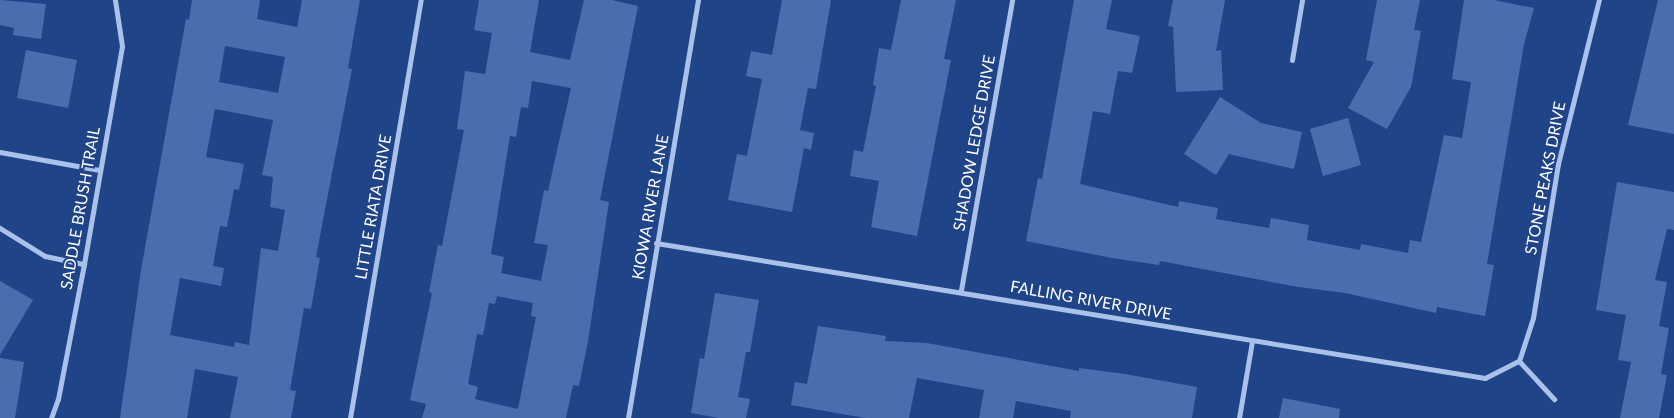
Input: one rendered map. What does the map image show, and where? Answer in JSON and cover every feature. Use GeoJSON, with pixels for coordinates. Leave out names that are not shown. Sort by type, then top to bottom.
{"type":"FeatureCollection","features":[{"type":"Feature","properties":{"kind":"street","name":"SADDLE BRUSH TRAIL"},"geometry":{"type":"LineString","coordinates":[[51,418],[58,399],[84,264],[122,46],[115,0]]}},
{"type":"Feature","properties":{"kind":"street","name":"LITTLE RIATA DRIVE"},"geometry":{"type":"LineString","coordinates":[[350,418],[421,0]]}},
{"type":"Feature","properties":{"kind":"street","name":"KIOWA RIVER LANE"},"geometry":{"type":"LineString","coordinates":[[628,418],[698,0]]}},
{"type":"Feature","properties":{"kind":"street","name":"SHADOW LEDGE DRIVE"},"geometry":{"type":"LineString","coordinates":[[960,290],[1012,0]]}},
{"type":"Feature","properties":{"kind":"street"},"geometry":{"type":"LineString","coordinates":[[1292,60],[1302,0]]}},
{"type":"Feature","properties":{"kind":"street","name":"STONE PEAKS DRIVE"},"geometry":{"type":"LineString","coordinates":[[1519,361],[1533,318],[1558,164],[1599,0]]}},
{"type":"Feature","properties":{"kind":"street"},"geometry":{"type":"LineString","coordinates":[[0,152],[99,170]]}},
{"type":"Feature","properties":{"kind":"street"},"geometry":{"type":"LineString","coordinates":[[0,228],[45,256],[84,264]]}},
{"type":"Feature","properties":{"kind":"street","name":"FALLING RIVER DRIVE"},"geometry":{"type":"LineString","coordinates":[[656,243],[960,290],[1252,341],[1485,378],[1519,361]]}},
{"type":"Feature","properties":{"kind":"street"},"geometry":{"type":"LineString","coordinates":[[1239,418],[1252,341]]}},
{"type":"Feature","properties":{"kind":"street"},"geometry":{"type":"LineString","coordinates":[[1519,361],[1554,398]]}},
{"type":"Feature","properties":{"kind":"building"},"geometry":{"type":"Polygon","coordinates":[[[0,0],[46,4],[41,39],[13,35],[14,28],[0,25],[0,0]]]}},
{"type":"Feature","properties":{"kind":"building"},"geometry":{"type":"Polygon","coordinates":[[[192,0],[260,0],[257,19],[297,27],[302,0],[360,0],[348,68],[352,69],[316,257],[320,258],[311,309],[304,308],[290,390],[296,391],[291,418],[230,418],[238,377],[195,369],[187,418],[120,418],[141,270],[186,19],[189,20],[192,0]],[[225,46],[219,82],[278,93],[285,57],[225,46]],[[215,109],[206,157],[244,164],[239,190],[234,189],[227,227],[220,226],[213,266],[224,268],[221,286],[180,278],[170,335],[234,347],[235,342],[249,345],[261,248],[278,251],[285,210],[270,207],[273,177],[262,175],[273,120],[215,109]]]}},
{"type":"Feature","properties":{"kind":"building"},"geometry":{"type":"Polygon","coordinates":[[[479,0],[539,0],[530,52],[570,60],[584,0],[612,0],[638,6],[600,200],[609,202],[588,341],[579,386],[573,385],[566,418],[422,418],[426,404],[410,400],[432,293],[429,292],[438,245],[442,246],[464,130],[457,129],[465,71],[485,74],[492,33],[474,30],[479,0]],[[532,81],[528,108],[521,107],[516,137],[510,136],[491,254],[504,257],[501,273],[541,281],[548,245],[534,243],[544,190],[548,191],[571,88],[532,81]],[[497,296],[495,304],[489,303],[483,335],[477,334],[468,384],[478,387],[475,399],[518,409],[536,317],[531,316],[533,303],[497,296]]]}},
{"type":"Feature","properties":{"kind":"building"},"geometry":{"type":"Polygon","coordinates":[[[782,0],[831,0],[816,89],[808,88],[800,130],[814,133],[811,150],[804,148],[792,212],[728,200],[737,154],[747,156],[762,79],[746,76],[751,51],[772,55],[782,0]]]}},
{"type":"Feature","properties":{"kind":"building"},"geometry":{"type":"Polygon","coordinates":[[[901,0],[956,0],[944,59],[951,60],[917,236],[871,227],[879,181],[850,176],[854,150],[863,152],[876,86],[873,85],[879,48],[891,50],[901,0]]]}},
{"type":"Feature","properties":{"kind":"building"},"geometry":{"type":"Polygon","coordinates":[[[1074,0],[1112,0],[1106,29],[1140,36],[1132,73],[1118,71],[1110,114],[1093,111],[1080,184],[1178,207],[1179,201],[1218,208],[1216,219],[1269,228],[1271,218],[1309,225],[1307,240],[1360,250],[1361,244],[1408,253],[1410,240],[1421,242],[1444,135],[1462,138],[1471,82],[1452,79],[1464,0],[1494,0],[1534,8],[1524,44],[1487,264],[1494,265],[1485,316],[1437,307],[1436,313],[1345,293],[1298,287],[1160,261],[1159,265],[1112,258],[1026,241],[1038,178],[1042,179],[1074,0]]]}},
{"type":"Feature","properties":{"kind":"building"},"geometry":{"type":"Polygon","coordinates":[[[1173,0],[1225,0],[1216,51],[1221,50],[1223,90],[1176,92],[1173,27],[1168,26],[1173,0]]]}},
{"type":"Feature","properties":{"kind":"building"},"geometry":{"type":"Polygon","coordinates":[[[1377,0],[1420,0],[1414,30],[1421,31],[1411,87],[1387,129],[1348,108],[1374,62],[1366,60],[1377,0]]]}},
{"type":"Feature","properties":{"kind":"building"},"geometry":{"type":"Polygon","coordinates":[[[1658,0],[1674,0],[1674,134],[1628,125],[1658,0]]]}},
{"type":"Feature","properties":{"kind":"building"},"geometry":{"type":"Polygon","coordinates":[[[26,50],[77,60],[68,108],[17,98],[26,50]]]}},
{"type":"Feature","properties":{"kind":"building"},"geometry":{"type":"Polygon","coordinates":[[[1220,97],[1261,123],[1302,132],[1294,169],[1229,154],[1216,175],[1184,154],[1220,97]]]}},
{"type":"Feature","properties":{"kind":"building"},"geometry":{"type":"Polygon","coordinates":[[[1348,118],[1361,165],[1323,176],[1310,129],[1348,118]]]}},
{"type":"Feature","properties":{"kind":"building"},"geometry":{"type":"Polygon","coordinates":[[[1617,182],[1674,192],[1674,230],[1667,229],[1655,280],[1667,282],[1659,326],[1669,328],[1661,374],[1667,375],[1659,418],[1620,418],[1631,362],[1618,360],[1626,315],[1596,310],[1617,182]]]}},
{"type":"Feature","properties":{"kind":"building"},"geometry":{"type":"Polygon","coordinates":[[[0,281],[33,300],[0,355],[0,281]]]}},
{"type":"Feature","properties":{"kind":"building"},"geometry":{"type":"Polygon","coordinates":[[[715,293],[759,300],[750,352],[746,352],[738,397],[750,399],[746,418],[719,418],[691,413],[700,358],[704,359],[715,293]]]}},
{"type":"Feature","properties":{"kind":"building"},"geometry":{"type":"Polygon","coordinates":[[[818,326],[886,336],[885,341],[927,343],[1079,371],[1079,368],[1125,374],[1197,387],[1192,418],[1070,418],[1071,411],[1016,401],[1013,418],[979,418],[984,390],[917,378],[909,418],[865,418],[791,405],[795,382],[807,384],[818,326]]]}},
{"type":"Feature","properties":{"kind":"building"},"geometry":{"type":"Polygon","coordinates":[[[0,358],[24,362],[15,418],[0,418],[0,358]]]}},
{"type":"Feature","properties":{"kind":"building"},"geometry":{"type":"Polygon","coordinates":[[[1283,398],[1340,409],[1339,418],[1279,418],[1283,398]]]}}]}
